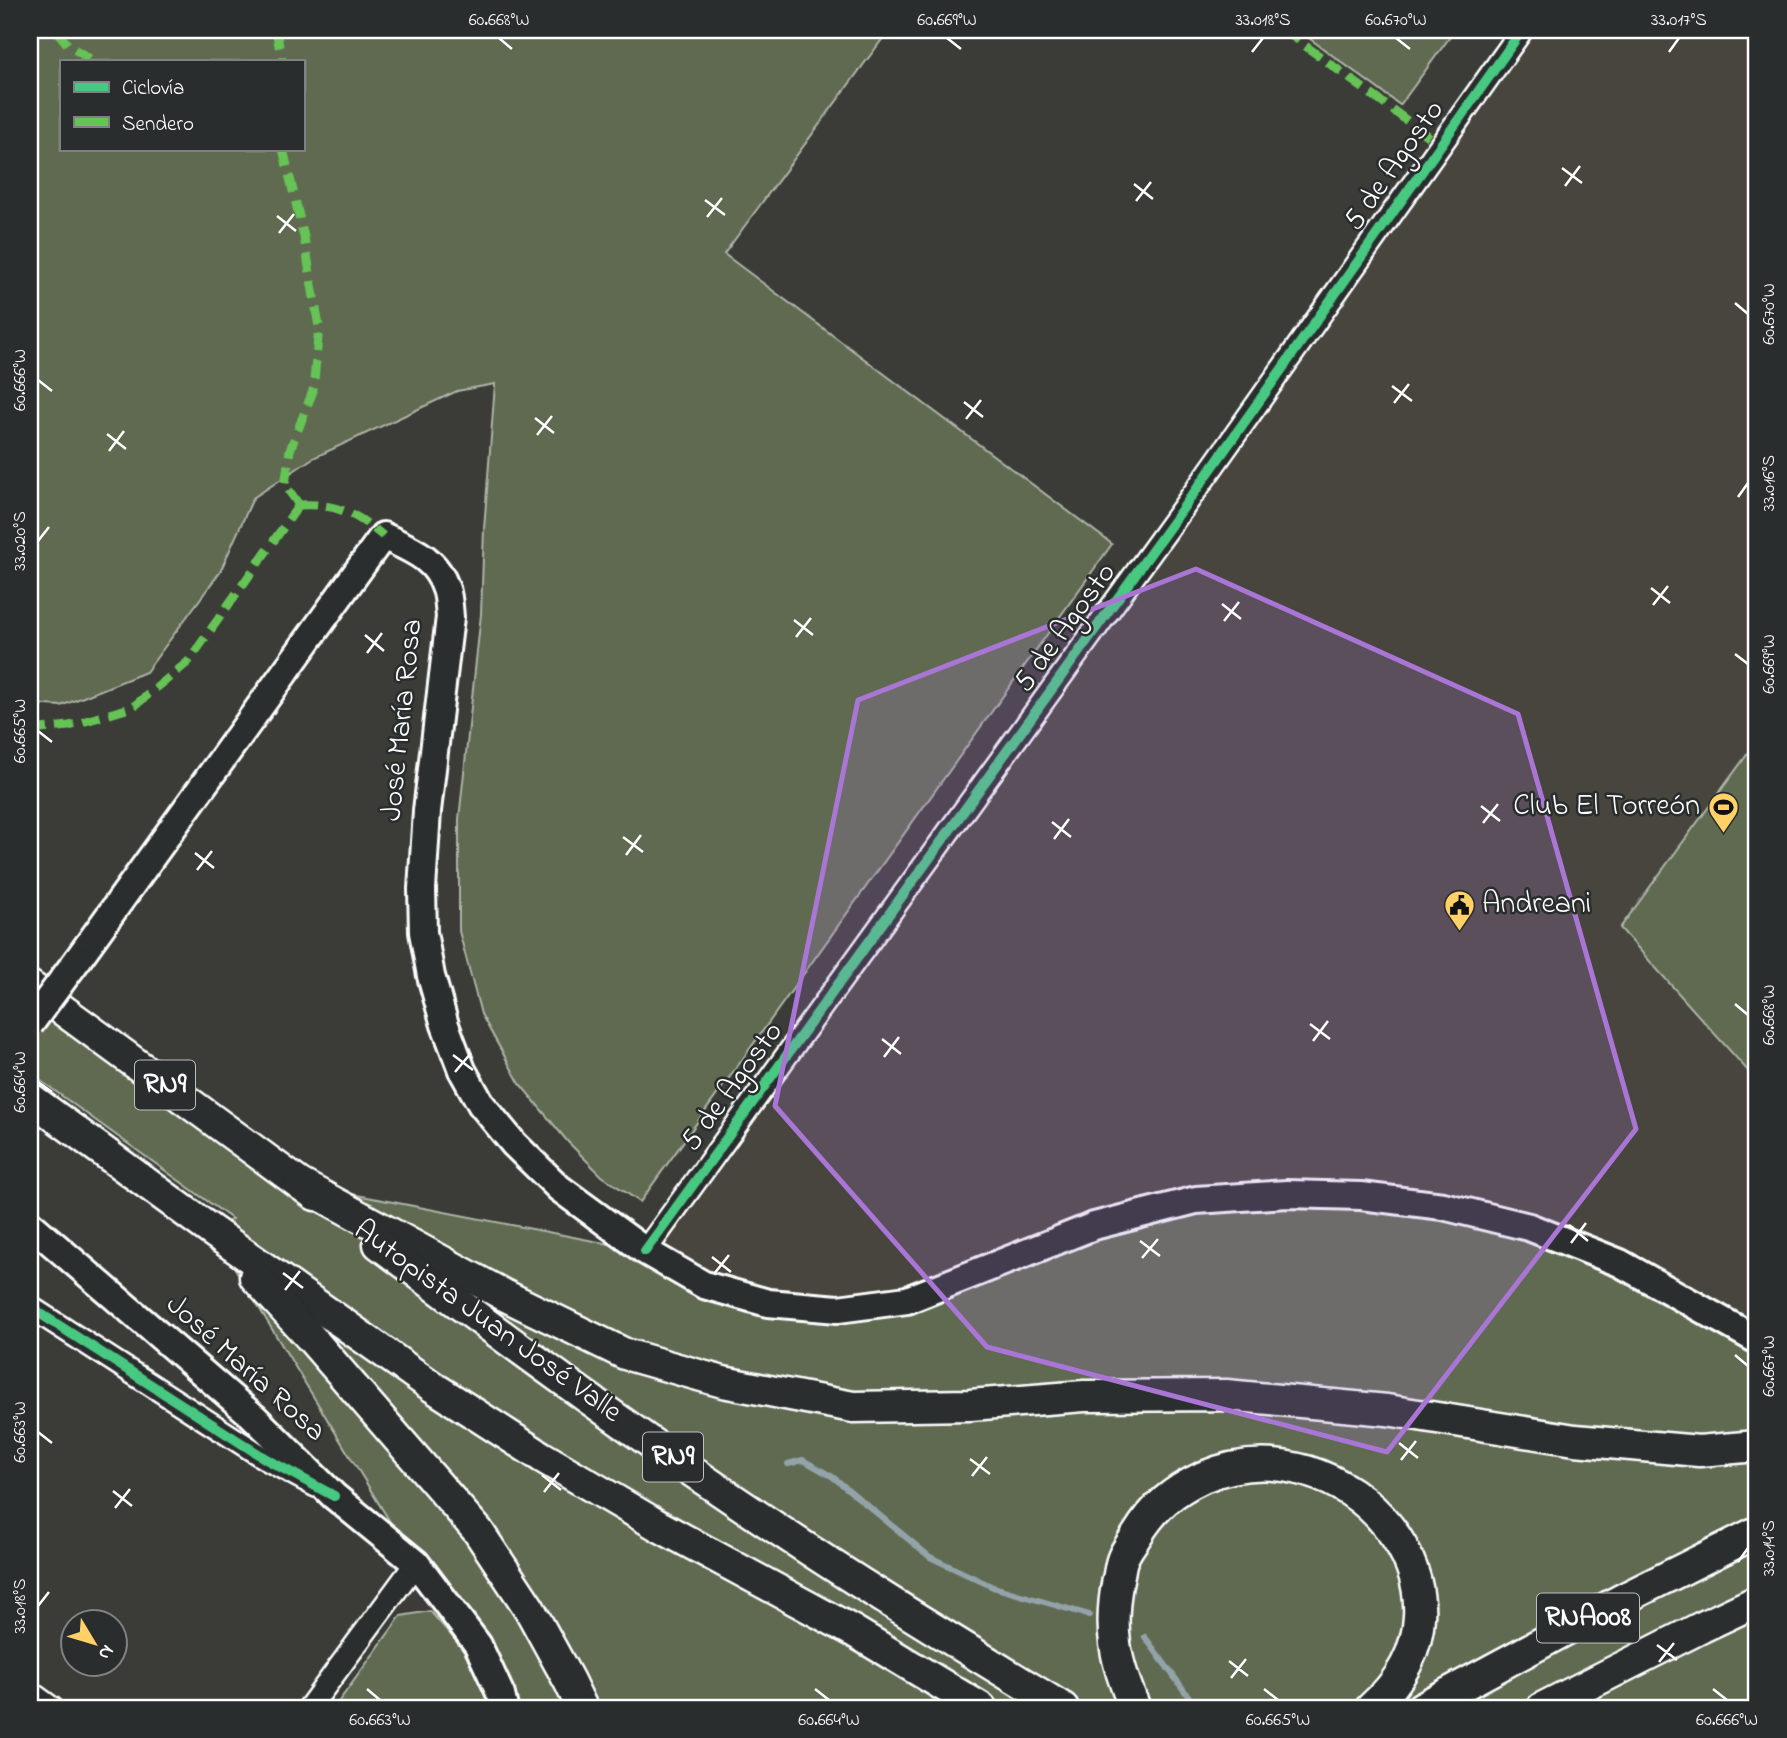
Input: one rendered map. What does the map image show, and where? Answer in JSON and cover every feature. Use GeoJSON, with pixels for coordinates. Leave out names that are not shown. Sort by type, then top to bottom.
{"type":"FeatureCollection","features":[{"type":"Feature","properties":{"kind":"highway","name":"Autopista Juan José Valle"},"geometry":{"type":"LineString","coordinates":[[30,986],[485,1324],[757,1516],[1063,1708]]}},
{"type":"Feature","properties":{"kind":"highway","name":"RN9"},"geometry":{"type":"LineString","coordinates":[[30,1098],[433,1387],[542,1457],[659,1526],[853,1631],[981,1708]]}},
{"type":"Feature","properties":{"kind":"highway"},"geometry":{"type":"LineString","coordinates":[[300,1184],[505,1295],[625,1354],[723,1382],[853,1407],[970,1405],[1084,1396],[1226,1395],[1387,1410],[1575,1440],[1699,1451],[1757,1446]]}},
{"type":"Feature","properties":{"kind":"highway"},"geometry":{"type":"LineString","coordinates":[[212,1231],[310,1337],[478,1531],[529,1608],[582,1708]]}},
{"type":"Feature","properties":{"kind":"highway"},"geometry":{"type":"LineString","coordinates":[[1135,1708],[1124,1683],[1114,1642],[1113,1604],[1122,1558],[1149,1516],[1182,1487],[1221,1470],[1263,1464],[1301,1469],[1339,1484],[1369,1504],[1396,1537],[1409,1560],[1419,1592],[1419,1626],[1409,1660],[1386,1695],[1371,1708]]}},
{"type":"Feature","properties":{"kind":"highway","name":"RNA008"},"geometry":{"type":"LineString","coordinates":[[1421,1708],[1621,1600],[1757,1532]]}},
{"type":"Feature","properties":{"kind":"highway","name":"RNA008"},"geometry":{"type":"LineString","coordinates":[[1542,1708],[1757,1601]]}},
{"type":"Feature","properties":{"kind":"main road","name":"José María Rosa"},"geometry":{"type":"LineString","coordinates":[[30,1024],[383,536],[428,560],[439,574],[446,590],[450,617],[425,831],[422,889],[430,976],[445,1025],[462,1070],[481,1104],[514,1144],[559,1188],[645,1251]]}},
{"type":"Feature","properties":{"kind":"main road"},"geometry":{"type":"LineString","coordinates":[[645,1251],[704,1285],[768,1303],[838,1309],[907,1300],[1094,1226],[1196,1200],[1287,1194],[1362,1196],[1443,1206],[1529,1227],[1620,1262],[1757,1340]]}},
{"type":"Feature","properties":{"kind":"main road","name":"José María Rosa"},"geometry":{"type":"LineString","coordinates":[[30,1224],[254,1417],[334,1496],[416,1563],[478,1645],[501,1695],[504,1708]]}},
{"type":"Feature","properties":{"kind":"street","name":"5 de Agosto"},"geometry":{"type":"LineString","coordinates":[[645,1251],[1191,497],[1522,30]]}},
{"type":"Feature","properties":{"kind":"street"},"geometry":{"type":"LineString","coordinates":[[30,1307],[265,1459],[334,1496]]}},
{"type":"Feature","properties":{"kind":"street"},"geometry":{"type":"LineString","coordinates":[[309,1708],[416,1563]]}},
{"type":"Feature","properties":{"kind":"street"},"geometry":{"type":"LineString","coordinates":[[30,1692],[51,1708]]}},
{"type":"Feature","properties":{"kind":"highlighted area"},"geometry":{"type":"Polygon","coordinates":[[[1196,569],[1518,714],[1636,1129],[1387,1452],[987,1347],[775,1106],[858,700],[1196,569]]]}},
{"type":"Feature","properties":{"kind":"shaded area"},"geometry":{"type":"Polygon","coordinates":[[[1522,30],[1757,30],[1757,1340],[907,1300],[768,1303],[645,1251],[1522,30]]]}},
{"type":"Feature","properties":{"kind":"green space"},"geometry":{"type":"Polygon","coordinates":[[[30,30],[889,30],[724,254],[1112,544],[640,1202],[602,1176],[568,1142],[520,1084],[481,1014],[459,931],[459,819],[481,614],[484,529],[495,384],[457,391],[313,458],[253,498],[220,572],[146,672],[61,706],[30,704],[30,30]]]}},
{"type":"Feature","properties":{"kind":"green space"},"geometry":{"type":"Polygon","coordinates":[[[1298,30],[1455,30],[1400,105],[1298,30]]]}},
{"type":"Feature","properties":{"kind":"green space","name":"Club El Torreón"},"geometry":{"type":"Polygon","coordinates":[[[1757,741],[1757,1081],[1620,928],[1757,741]]]}},
{"type":"Feature","properties":{"kind":"green space"},"geometry":{"type":"Polygon","coordinates":[[[30,1004],[300,1184],[645,1251],[704,1285],[838,1309],[1094,1226],[1287,1194],[1529,1227],[1757,1340],[1757,1708],[504,1708],[212,1231],[232,1219],[30,1073],[30,1004]]]}},
{"type":"Feature","properties":{"kind":"green space"},"geometry":{"type":"Polygon","coordinates":[[[430,1611],[462,1648],[490,1708],[334,1708],[401,1616],[430,1611]]]}},
{"type":"Feature","properties":{"kind":"waterway"},"geometry":{"type":"LineString","coordinates":[[788,1464],[803,1460],[833,1477],[930,1557],[993,1587],[1089,1615]]}},
{"type":"Feature","properties":{"kind":"waterway"},"geometry":{"type":"LineString","coordinates":[[1145,1637],[1197,1708]]}},
{"type":"Feature","properties":{"kind":"marked path"},"geometry":{"type":"LineString","coordinates":[[56,30],[68,45],[91,60]]}},
{"type":"Feature","properties":{"kind":"marked path"},"geometry":{"type":"LineString","coordinates":[[276,30],[282,60]]}},
{"type":"Feature","properties":{"kind":"marked path"},"geometry":{"type":"LineString","coordinates":[[1284,30],[1440,145]]}},
{"type":"Feature","properties":{"kind":"marked path"},"geometry":{"type":"LineString","coordinates":[[283,150],[304,237],[319,327],[313,391],[290,450],[285,485],[299,505]]}},
{"type":"Feature","properties":{"kind":"marked path"},"geometry":{"type":"LineString","coordinates":[[299,505],[324,506],[344,511],[383,536]]}},
{"type":"Feature","properties":{"kind":"marked path"},"geometry":{"type":"LineString","coordinates":[[30,730],[69,726],[133,707],[188,662],[299,505]]}},
{"type":"Feature","properties":{"kind":"cycle path"},"geometry":{"type":"LineString","coordinates":[[645,1251],[1199,486],[1522,30]]}},
{"type":"Feature","properties":{"kind":"cycle path"},"geometry":{"type":"LineString","coordinates":[[30,1307],[266,1459],[334,1496]]}},
{"type":"Feature","properties":{"kind":"place","name":"Club El Torreón"},"geometry":{"type":"Point","coordinates":[1723,834]}},
{"type":"Feature","properties":{"kind":"place","name":"Andreani"},"geometry":{"type":"Point","coordinates":[1459,932]}}]}
